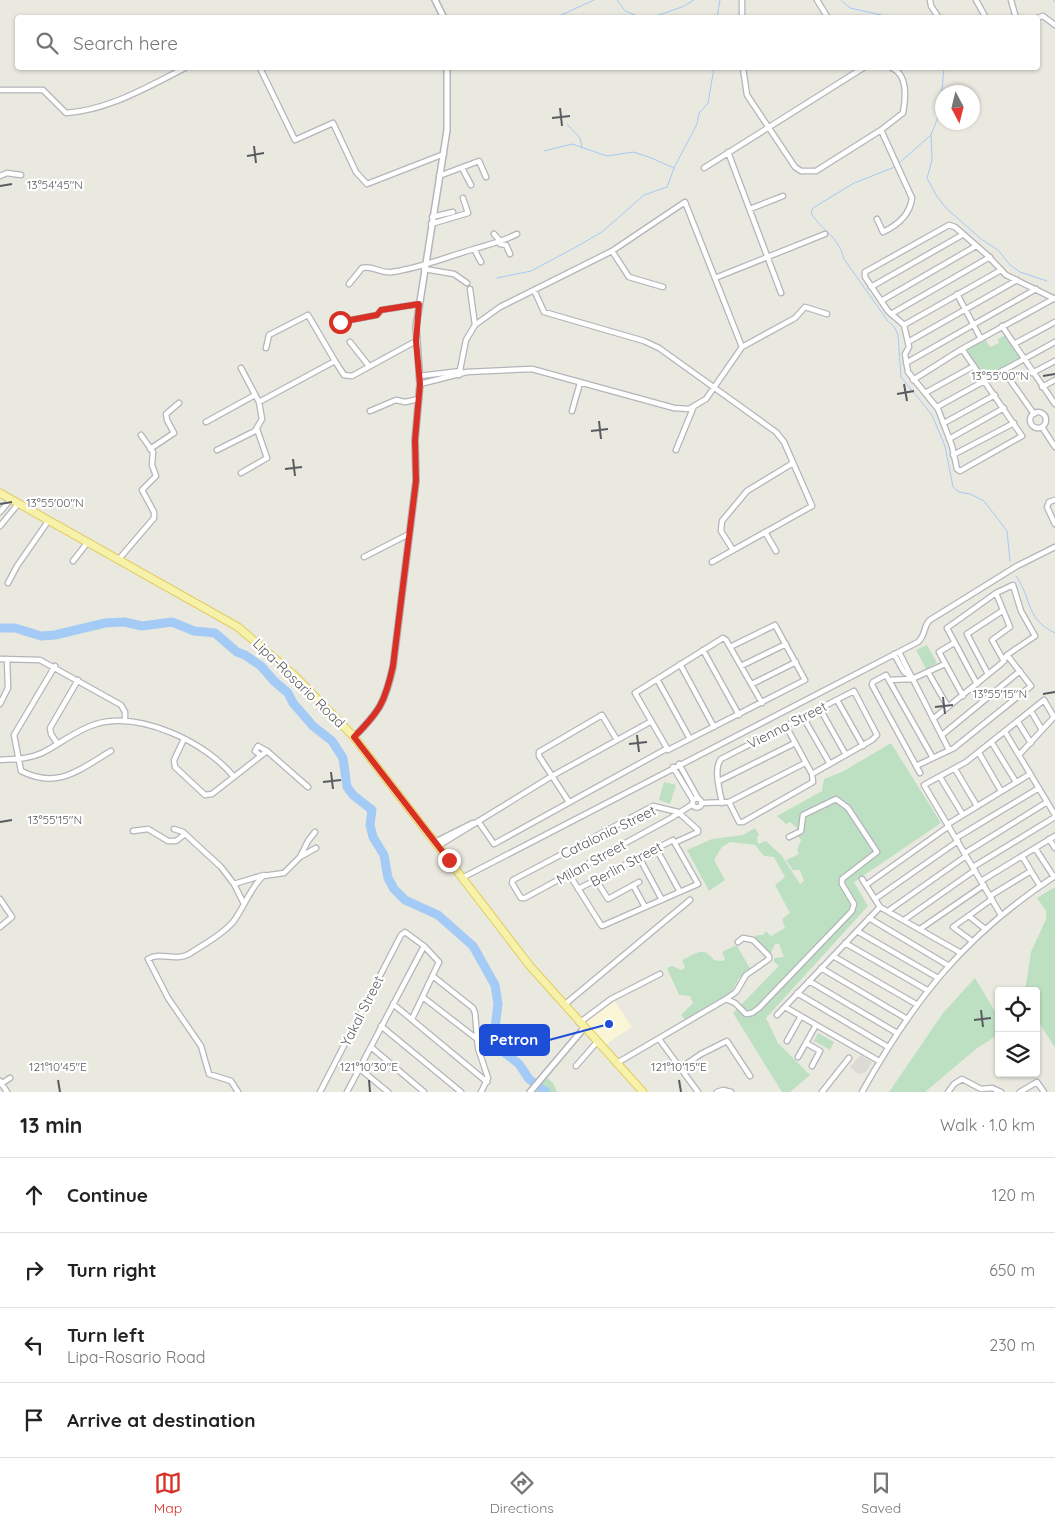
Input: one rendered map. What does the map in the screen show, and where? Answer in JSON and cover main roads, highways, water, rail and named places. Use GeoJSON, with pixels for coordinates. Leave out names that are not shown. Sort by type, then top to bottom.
{"type":"FeatureCollection","features":[{"type":"Feature","properties":{"kind":"main road","name":"Lipa-Rosario Road"},"geometry":{"type":"LineString","coordinates":[[0,493],[238,627],[295,676],[354,737],[530,966],[563,1006],[644,1092]]}},
{"type":"Feature","properties":{"kind":"waterway"},"geometry":{"type":"LineString","coordinates":[[561,15],[594,0]]}},
{"type":"Feature","properties":{"kind":"waterway"},"geometry":{"type":"LineString","coordinates":[[617,0],[625,11],[635,15]]}},
{"type":"Feature","properties":{"kind":"waterway"},"geometry":{"type":"LineString","coordinates":[[659,15],[682,7],[694,0]]}},
{"type":"Feature","properties":{"kind":"waterway"},"geometry":{"type":"LineString","coordinates":[[718,15],[720,0]]}},
{"type":"Feature","properties":{"kind":"waterway"},"geometry":{"type":"LineString","coordinates":[[841,0],[850,8],[882,15]]}},
{"type":"Feature","properties":{"kind":"waterway"},"geometry":{"type":"LineString","coordinates":[[497,278],[531,271],[576,247],[602,232],[644,195],[667,187],[674,168],[697,124],[699,113],[708,103],[714,70]]}},
{"type":"Feature","properties":{"kind":"waterway"},"geometry":{"type":"LineString","coordinates":[[898,164],[931,135],[940,112],[944,70]]}},
{"type":"Feature","properties":{"kind":"waterway"},"geometry":{"type":"LineString","coordinates":[[567,124],[580,138],[582,148]]}},
{"type":"Feature","properties":{"kind":"waterway"},"geometry":{"type":"LineString","coordinates":[[931,135],[932,160],[927,178],[946,208],[981,239],[998,250],[1010,265],[1020,272],[1047,281]]}},
{"type":"Feature","properties":{"kind":"waterway"},"geometry":{"type":"LineString","coordinates":[[544,151],[572,144],[607,156],[633,152],[674,168]]}},
{"type":"Feature","properties":{"kind":"waterway"},"geometry":{"type":"LineString","coordinates":[[895,167],[854,183],[813,208],[811,213],[833,238],[844,259],[887,320],[895,328],[898,335],[901,377],[932,415],[945,446],[953,487],[959,492],[970,494],[984,501],[1007,531],[1010,561]]}},
{"type":"Feature","properties":{"kind":"waterway"},"geometry":{"type":"LineString","coordinates":[[1016,576],[1034,615],[1045,628],[1055,633]]}},
{"type":"Feature","properties":{"kind":"waterway"},"geometry":{"type":"LineString","coordinates":[[0,628],[15,628],[41,636],[55,635],[105,623],[124,622],[142,626],[172,622],[194,631],[215,633],[237,652],[261,666],[288,693],[293,703],[313,726],[332,741],[343,758],[347,787],[353,795],[372,810],[370,825],[373,837],[384,855],[388,878],[394,889],[405,900],[438,915],[473,946],[495,985],[498,1004],[494,1036],[496,1043],[519,1064],[529,1079],[546,1092]]}},
{"type":"Feature","properties":{"kind":"place","name":"Petron"},"geometry":{"type":"Point","coordinates":[609,1024]}}]}
